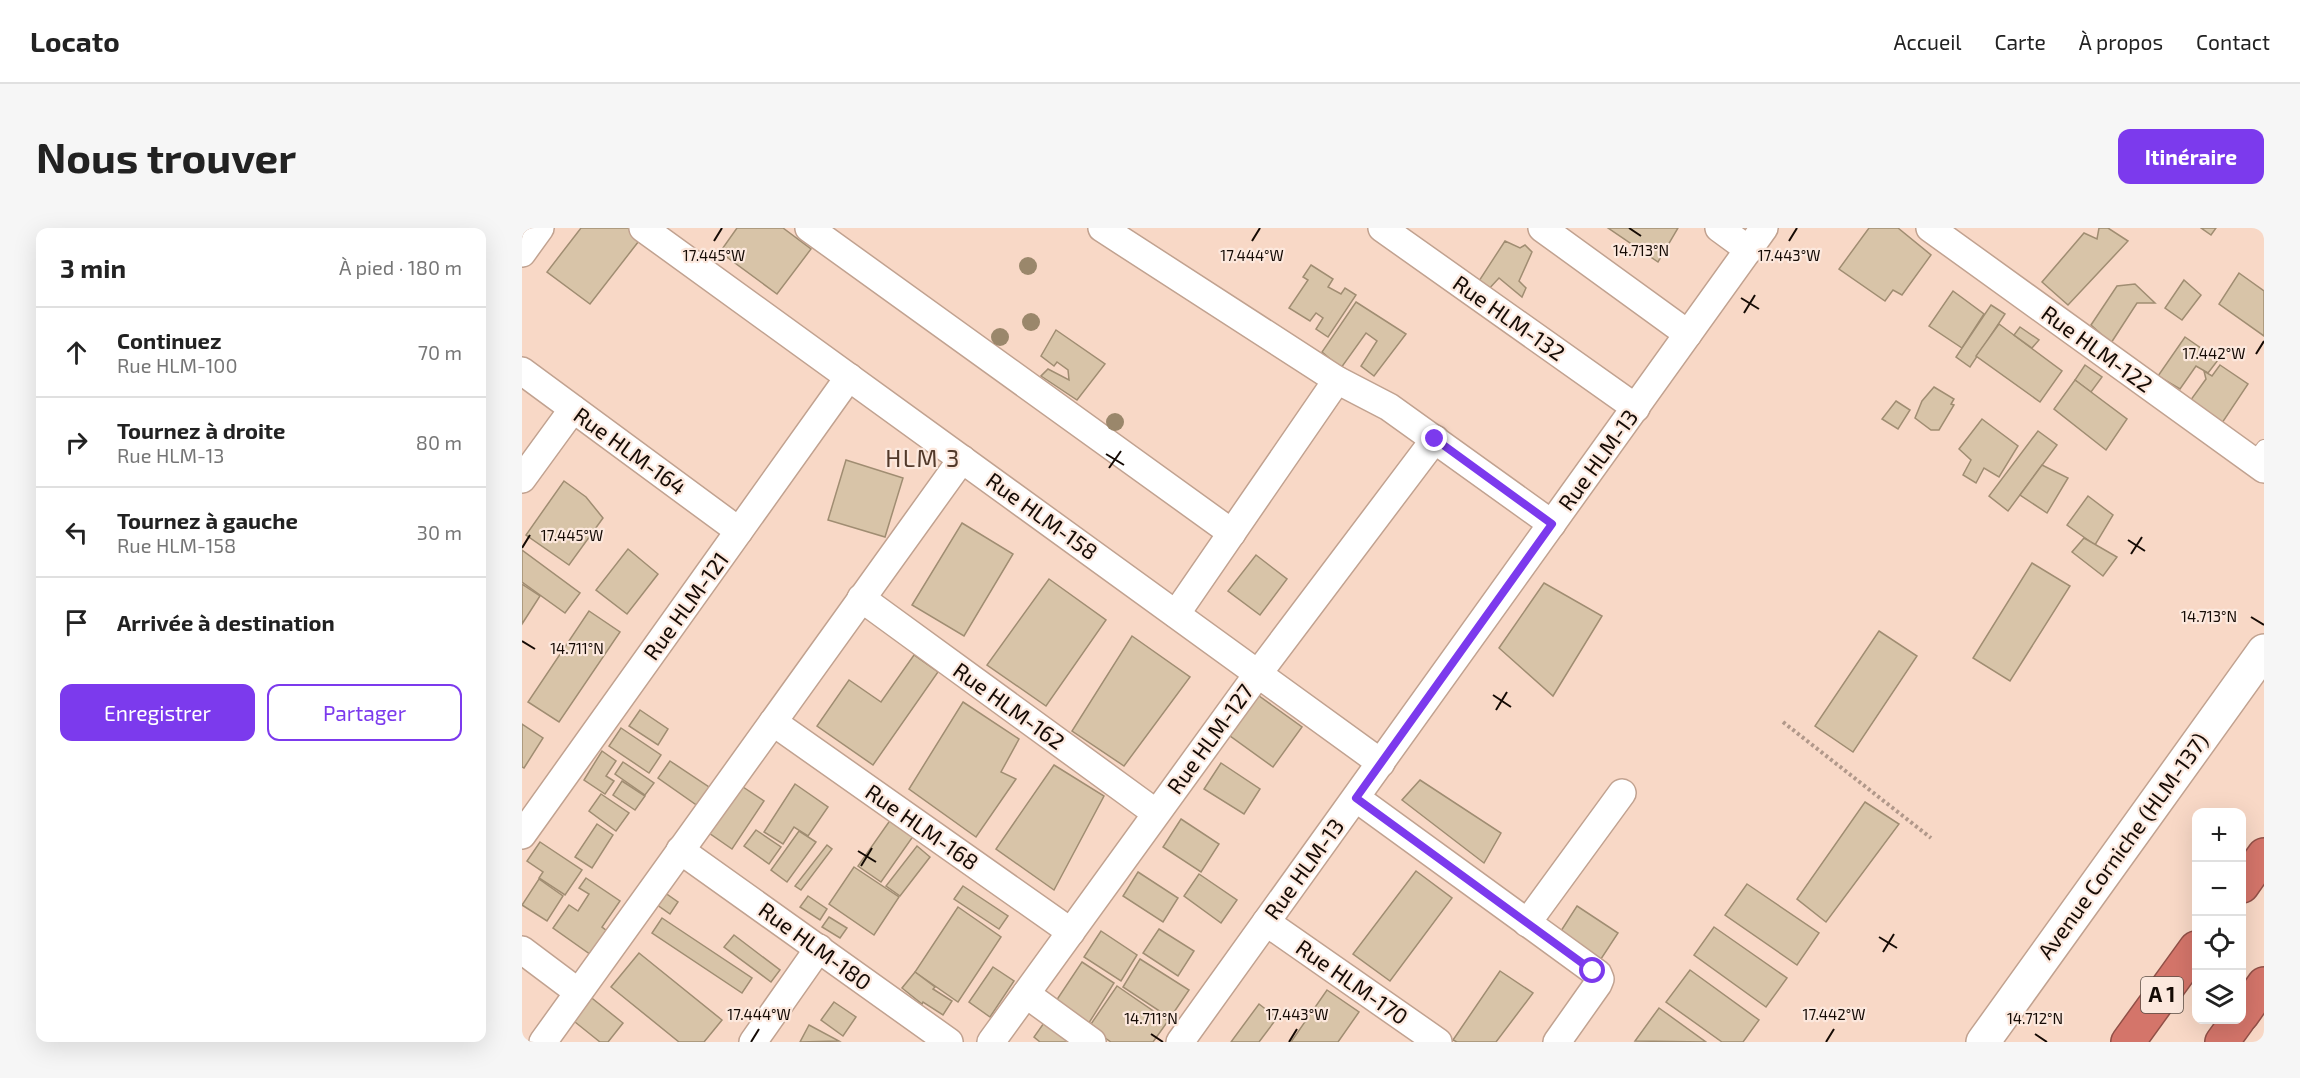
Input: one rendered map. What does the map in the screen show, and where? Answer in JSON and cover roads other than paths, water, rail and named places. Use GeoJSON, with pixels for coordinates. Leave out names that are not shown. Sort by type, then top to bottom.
{"type":"FeatureCollection","features":[{"type":"Feature","properties":{"kind":"highway"},"geometry":{"type":"LineString","coordinates":[[2246,879],[2264,855]]}},
{"type":"Feature","properties":{"kind":"highway","name":"A 1"},"geometry":{"type":"LineString","coordinates":[[2128,1042],[2192,954]]}},
{"type":"Feature","properties":{"kind":"highway"},"geometry":{"type":"LineString","coordinates":[[2246,1008],[2264,984]]}},
{"type":"Feature","properties":{"kind":"highway"},"geometry":{"type":"LineString","coordinates":[[2222,1042],[2235,1024]]}},
{"type":"Feature","properties":{"kind":"street"},"geometry":{"type":"LineString","coordinates":[[522,253],[540,228]]}},
{"type":"Feature","properties":{"kind":"street","name":"Rue HLM-158"},"geometry":{"type":"LineString","coordinates":[[643,228],[679,238],[849,377],[1381,763]]}},
{"type":"Feature","properties":{"kind":"street"},"geometry":{"type":"LineString","coordinates":[[809,228],[1232,533]]}},
{"type":"Feature","properties":{"kind":"street"},"geometry":{"type":"LineString","coordinates":[[1102,228],[1336,380],[1389,407],[1552,524]]}},
{"type":"Feature","properties":{"kind":"street","name":"Rue HLM-132"},"geometry":{"type":"LineString","coordinates":[[1382,228],[1636,408]]}},
{"type":"Feature","properties":{"kind":"street"},"geometry":{"type":"LineString","coordinates":[[1542,228],[1688,334]]}},
{"type":"Feature","properties":{"kind":"street"},"geometry":{"type":"LineString","coordinates":[[1719,228],[1749,250]]}},
{"type":"Feature","properties":{"kind":"street","name":"Rue HLM-13"},"geometry":{"type":"LineString","coordinates":[[1180,1042],[1764,228]]}},
{"type":"Feature","properties":{"kind":"street","name":"Rue HLM-122"},"geometry":{"type":"LineString","coordinates":[[1930,228],[2260,459]]}},
{"type":"Feature","properties":{"kind":"street","name":"Rue HLM-164"},"geometry":{"type":"LineString","coordinates":[[522,371],[739,531]]}},
{"type":"Feature","properties":{"kind":"street","name":"Rue HLM-121"},"geometry":{"type":"LineString","coordinates":[[522,836],[849,377]]}},
{"type":"Feature","properties":{"kind":"street"},"geometry":{"type":"LineString","coordinates":[[1176,614],[1336,380]]}},
{"type":"Feature","properties":{"kind":"street"},"geometry":{"type":"LineString","coordinates":[[522,479],[573,409]]}},
{"type":"Feature","properties":{"kind":"street","name":"Rue HLM-127"},"geometry":{"type":"LineString","coordinates":[[991,1042],[1257,675],[1435,439]]}},
{"type":"Feature","properties":{"kind":"street"},"geometry":{"type":"LineString","coordinates":[[543,1042],[962,459]]}},
{"type":"Feature","properties":{"kind":"street","name":"Rue HLM-162"},"geometry":{"type":"LineString","coordinates":[[861,598],[1156,813]]}},
{"type":"Feature","properties":{"kind":"street","name":"Avenue Corniche (HLM-137)"},"geometry":{"type":"LineString","coordinates":[[1983,1042],[2264,651]]}},
{"type":"Feature","properties":{"kind":"street","name":"Rue HLM-168"},"geometry":{"type":"LineString","coordinates":[[773,722],[1071,932]]}},
{"type":"Feature","properties":{"kind":"street"},"geometry":{"type":"LineString","coordinates":[[1527,922],[1622,793]]}},
{"type":"Feature","properties":{"kind":"street"},"geometry":{"type":"LineString","coordinates":[[1356,798],[1598,974],[1600,979],[1598,984],[1557,1042]]}},
{"type":"Feature","properties":{"kind":"street","name":"Rue HLM-180"},"geometry":{"type":"LineString","coordinates":[[681,850],[949,1042]]}},
{"type":"Feature","properties":{"kind":"street","name":"Rue HLM-170"},"geometry":{"type":"LineString","coordinates":[[1266,922],[1438,1042]]}},
{"type":"Feature","properties":{"kind":"street"},"geometry":{"type":"LineString","coordinates":[[753,1042],[819,948]]}},
{"type":"Feature","properties":{"kind":"street"},"geometry":{"type":"LineString","coordinates":[[522,950],[578,992]]}},
{"type":"Feature","properties":{"kind":"street"},"geometry":{"type":"LineString","coordinates":[[1026,994],[1092,1042]]}},
{"type":"Feature","properties":{"kind":"district","name":"HLM 3"},"geometry":{"type":"Point","coordinates":[923,459]}}]}
